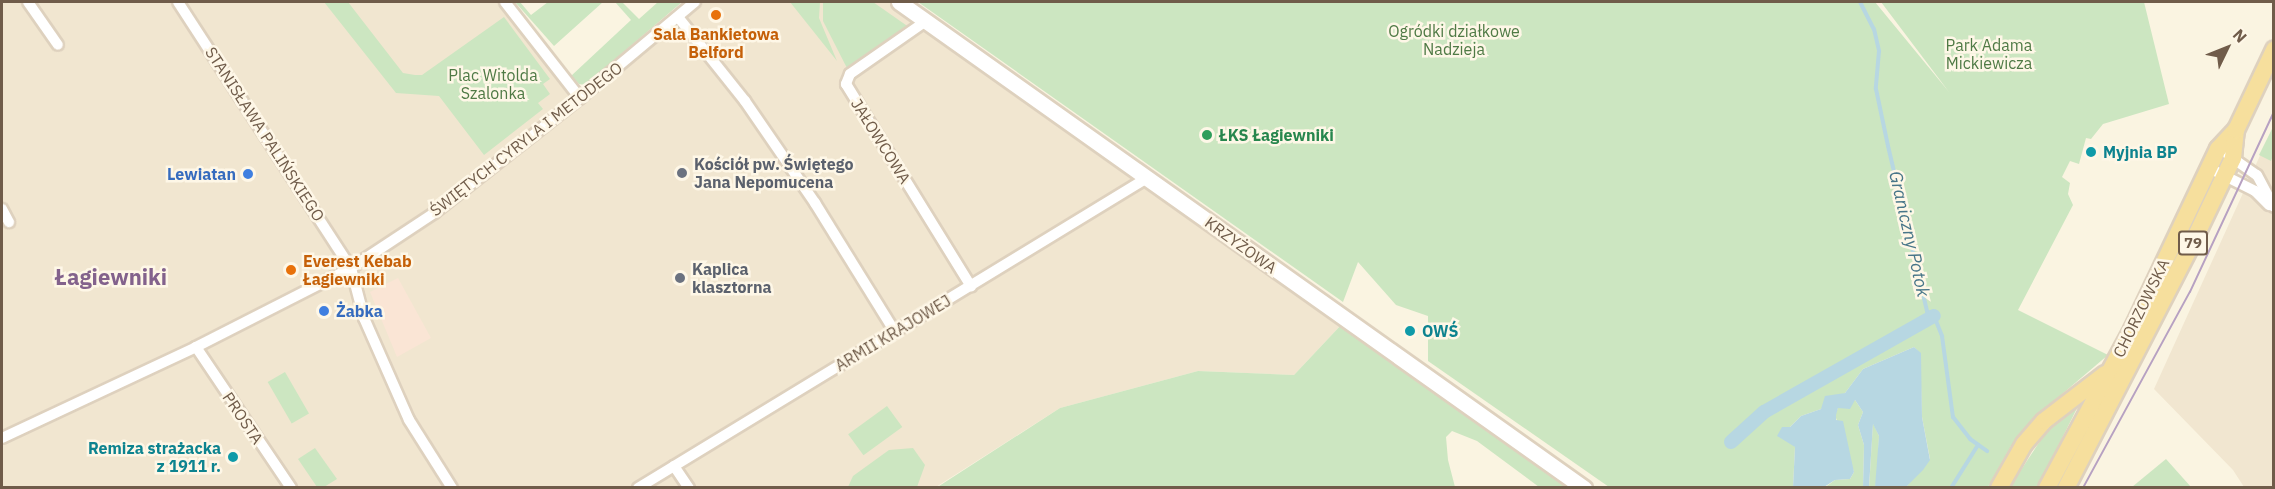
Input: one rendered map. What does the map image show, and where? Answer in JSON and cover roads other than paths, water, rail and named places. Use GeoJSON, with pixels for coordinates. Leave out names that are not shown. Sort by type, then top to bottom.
{"type":"FeatureCollection","features":[{"type":"Feature","properties":{"kind":"main road","name":"CHORZOWSKA"},"geometry":{"type":"LineString","coordinates":[[2047,488],[2109,372],[2218,149],[2236,130],[2274,50]]}},
{"type":"Feature","properties":{"kind":"main road","name":"CHORZOWSKA"},"geometry":{"type":"LineString","coordinates":[[2066,488],[2154,323],[2224,177],[2233,158],[2236,130]]}},
{"type":"Feature","properties":{"kind":"main road"},"geometry":{"type":"LineString","coordinates":[[1999,488],[2024,444],[2044,421],[2109,372]]}},
{"type":"Feature","properties":{"kind":"street"},"geometry":{"type":"LineString","coordinates":[[28,2],[58,45]]}},
{"type":"Feature","properties":{"kind":"street","name":"STANISŁAWA PALIŃSKIEGO"},"geometry":{"type":"LineString","coordinates":[[178,2],[351,268]]}},
{"type":"Feature","properties":{"kind":"street"},"geometry":{"type":"LineString","coordinates":[[505,2],[580,98]]}},
{"type":"Feature","properties":{"kind":"street","name":"ŚWIĘTYCH CYRYLA I METODEGO"},"geometry":{"type":"LineString","coordinates":[[2,438],[196,347],[351,268],[434,213],[580,98],[695,2]]}},
{"type":"Feature","properties":{"kind":"street","name":"KRZYŻOWA"},"geometry":{"type":"LineString","coordinates":[[899,2],[1584,488]]}},
{"type":"Feature","properties":{"kind":"street"},"geometry":{"type":"LineString","coordinates":[[678,16],[796,176],[895,332]]}},
{"type":"Feature","properties":{"kind":"street","name":"JAŁOWCOWA"},"geometry":{"type":"LineString","coordinates":[[927,21],[850,74],[846,84],[971,286]]}},
{"type":"Feature","properties":{"kind":"street"},"geometry":{"type":"LineString","coordinates":[[2218,149],[2257,175],[2274,208]]}},
{"type":"Feature","properties":{"kind":"street"},"geometry":{"type":"LineString","coordinates":[[2209,168],[2255,191],[2274,208]]}},
{"type":"Feature","properties":{"kind":"street","name":"ARMII KRAJOWEJ"},"geometry":{"type":"LineString","coordinates":[[638,488],[1147,178]]}},
{"type":"Feature","properties":{"kind":"street"},"geometry":{"type":"LineString","coordinates":[[2,209],[9,222]]}},
{"type":"Feature","properties":{"kind":"street"},"geometry":{"type":"LineString","coordinates":[[351,268],[364,318],[409,420],[452,488]]}},
{"type":"Feature","properties":{"kind":"street","name":"PROSTA"},"geometry":{"type":"LineString","coordinates":[[196,347],[291,488]]}},
{"type":"Feature","properties":{"kind":"street"},"geometry":{"type":"LineString","coordinates":[[674,466],[689,488]]}},
{"type":"Feature","properties":{"kind":"water"},"geometry":{"type":"Polygon","coordinates":[[[1914,347],[1921,353],[1922,417],[1930,460],[1923,470],[1906,487],[1875,487],[1879,436],[1873,424],[1869,487],[1863,487],[1864,445],[1858,425],[1863,412],[1855,400],[1850,409],[1838,408],[1836,415],[1836,420],[1843,421],[1854,472],[1850,479],[1835,480],[1824,487],[1793,487],[1795,447],[1777,436],[1782,427],[1790,427],[1801,416],[1821,409],[1825,396],[1845,393],[1863,369],[1914,347]]]}},
{"type":"Feature","properties":{"kind":"waterway","name":"Graniczny Potok"},"geometry":{"type":"LineString","coordinates":[[1860,2],[1874,29],[1879,51],[1876,89],[1927,311],[1934,316],[1942,336],[1953,417],[1970,439],[1987,451]]}},
{"type":"Feature","properties":{"kind":"waterway"},"geometry":{"type":"LineString","coordinates":[[1731,442],[1764,412],[1934,316]]}},
{"type":"Feature","properties":{"kind":"waterway"},"geometry":{"type":"LineString","coordinates":[[1951,488],[1978,445]]}},
{"type":"Feature","properties":{"kind":"tram line"},"geometry":{"type":"LineString","coordinates":[[2083,488],[2190,292],[2274,112]]}},
{"type":"Feature","properties":{"kind":"place","name":"Sala Bankietowa Belford"},"geometry":{"type":"Point","coordinates":[716,15]}},
{"type":"Feature","properties":{"kind":"place","name":"ŁKS Łagiewniki"},"geometry":{"type":"Point","coordinates":[1207,135]}},
{"type":"Feature","properties":{"kind":"place","name":"Myjnia BP"},"geometry":{"type":"Point","coordinates":[2091,152]}},
{"type":"Feature","properties":{"kind":"place","name":"Kościół pw. Świętego Jana Nepomucena"},"geometry":{"type":"Point","coordinates":[682,173]}},
{"type":"Feature","properties":{"kind":"place","name":"Lewiatan"},"geometry":{"type":"Point","coordinates":[248,174]}},
{"type":"Feature","properties":{"kind":"place","name":"Everest Kebab Łagiewniki"},"geometry":{"type":"Point","coordinates":[291,270]}},
{"type":"Feature","properties":{"kind":"place","name":"Kaplica klasztorna"},"geometry":{"type":"Point","coordinates":[680,278]}},
{"type":"Feature","properties":{"kind":"place","name":"Żabka"},"geometry":{"type":"Point","coordinates":[324,311]}},
{"type":"Feature","properties":{"kind":"place","name":"OWŚ"},"geometry":{"type":"Point","coordinates":[1410,331]}},
{"type":"Feature","properties":{"kind":"place","name":"Remiza strażacka z 1911 r."},"geometry":{"type":"Point","coordinates":[233,457]}},
{"type":"Feature","properties":{"kind":"district","name":"Łagiewniki"},"geometry":{"type":"Point","coordinates":[111,277]}},
{"type":"Feature","properties":{"kind":"park label","name":"Ogródki działkowe Nadzieja"},"geometry":{"type":"Point","coordinates":[1454,40]}},
{"type":"Feature","properties":{"kind":"park label","name":"Park Adama Mickiewicza"},"geometry":{"type":"Point","coordinates":[1989,54]}},
{"type":"Feature","properties":{"kind":"park label","name":"Plac Witolda Szalonka"},"geometry":{"type":"Point","coordinates":[493,84]}}]}
